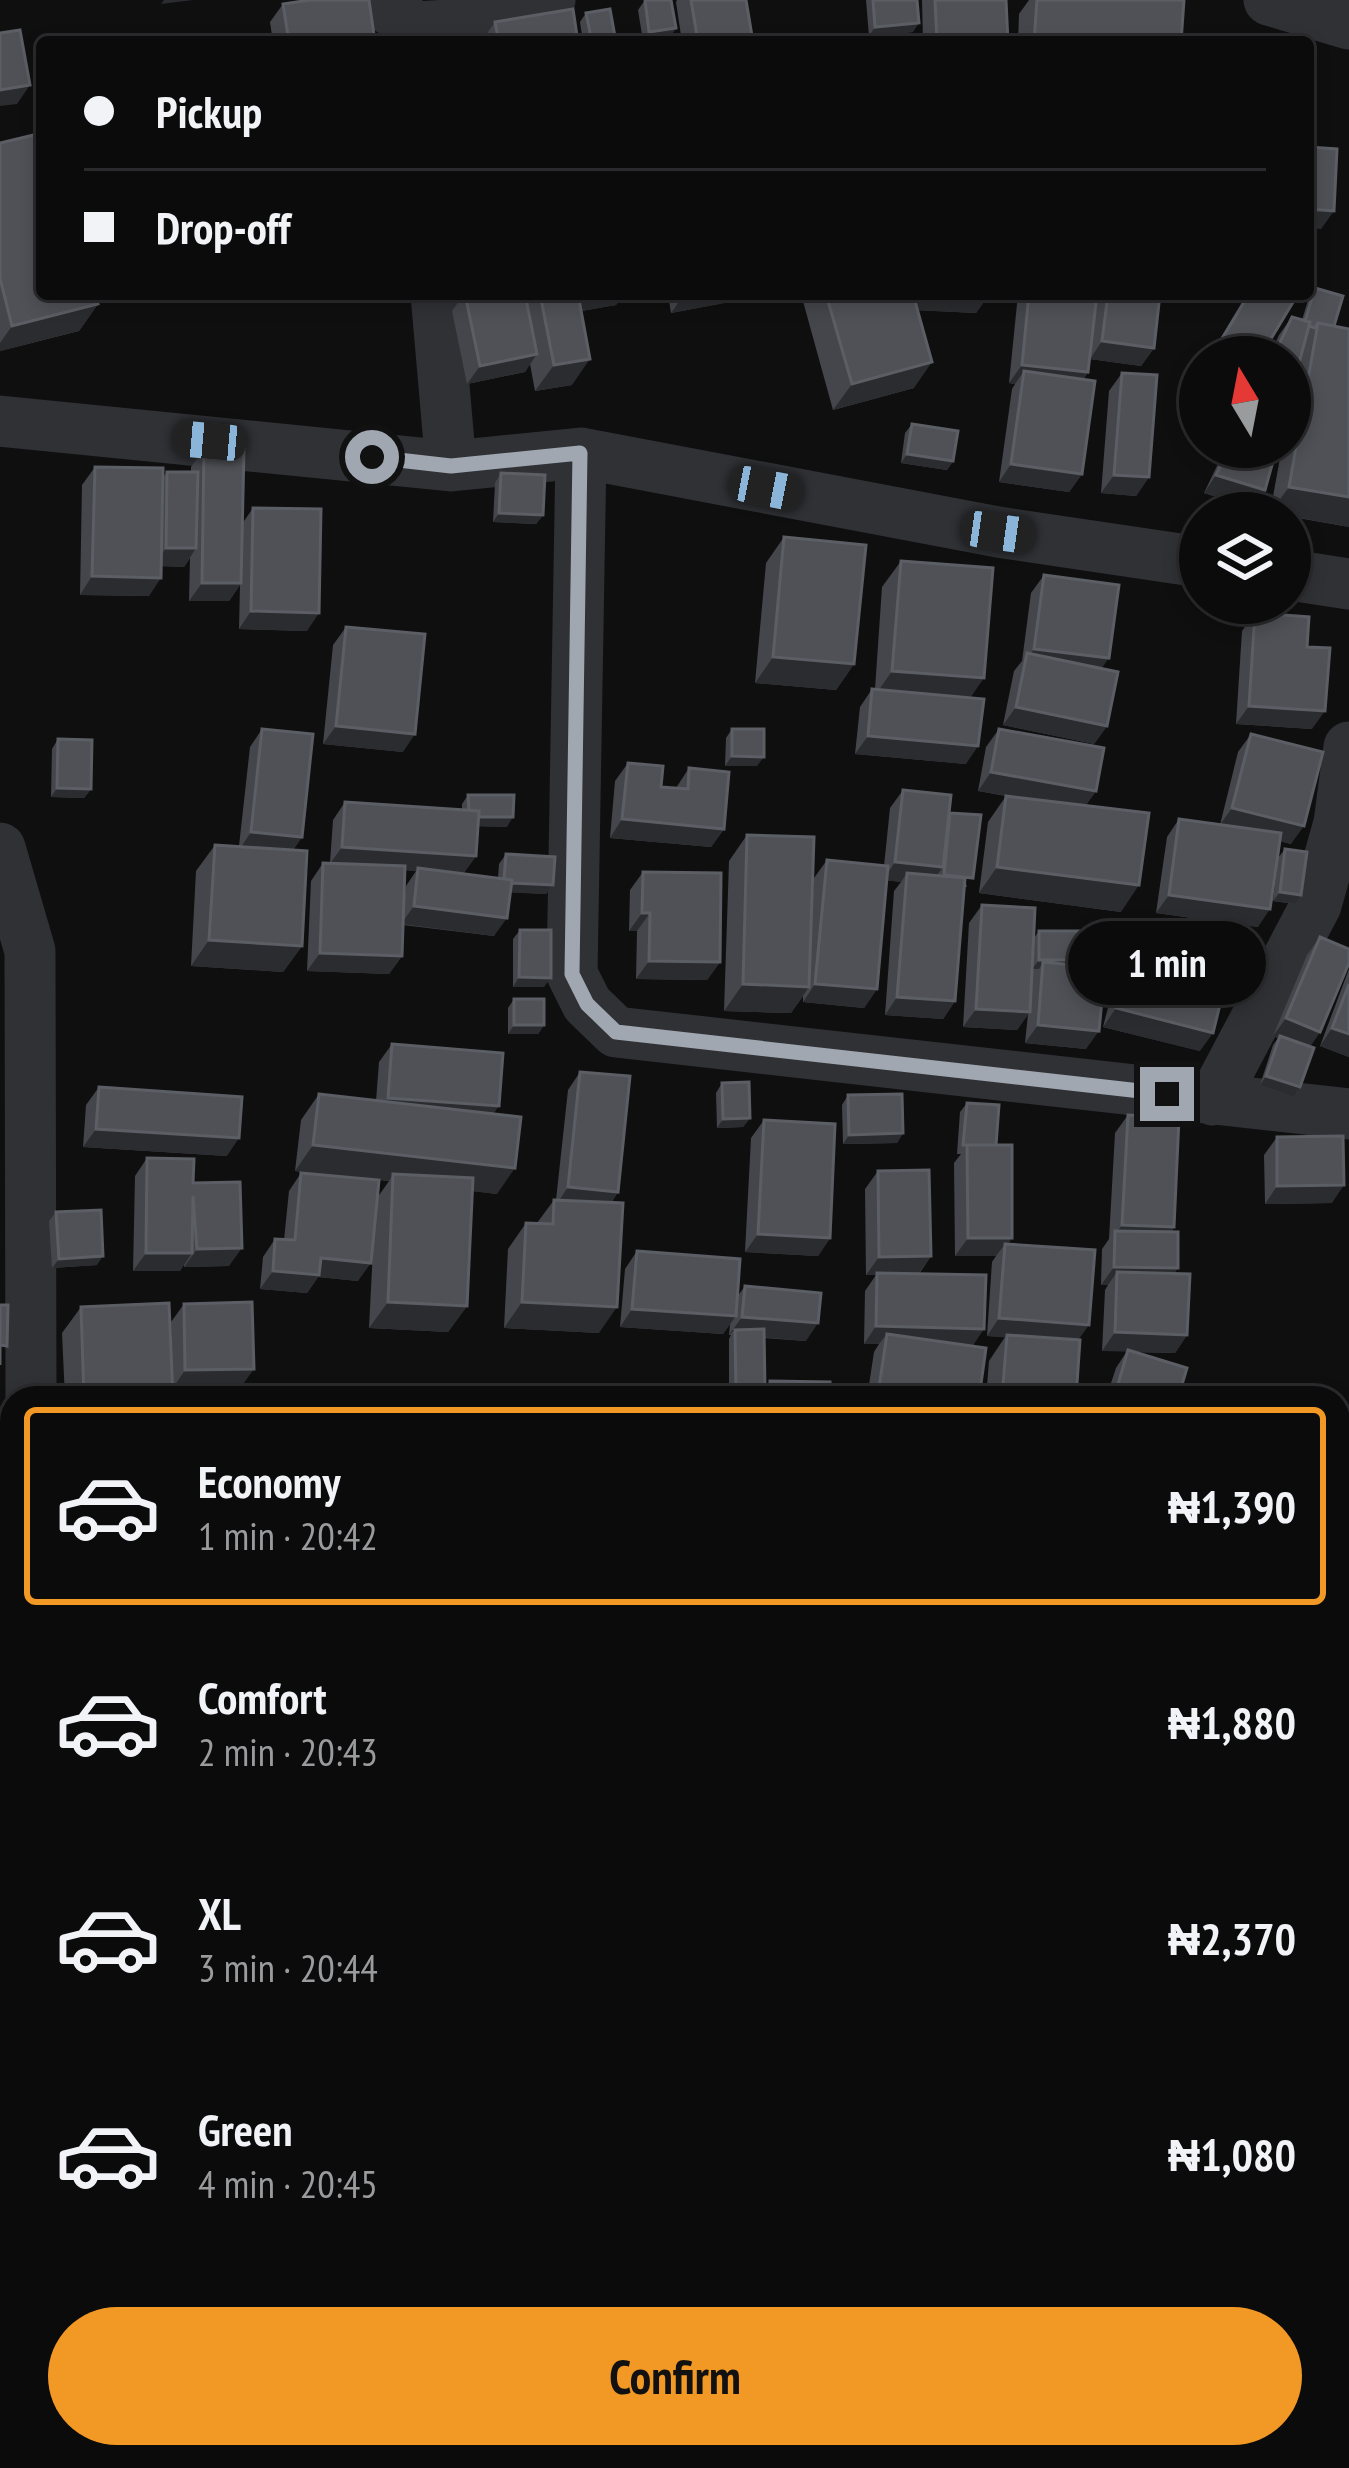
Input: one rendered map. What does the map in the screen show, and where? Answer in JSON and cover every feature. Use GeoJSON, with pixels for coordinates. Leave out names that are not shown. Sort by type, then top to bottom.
{"type":"FeatureCollection","features":[{"type":"Feature","properties":{"kind":"street"},"geometry":{"type":"LineString","coordinates":[[406,23],[463,24],[550,0]]}},
{"type":"Feature","properties":{"kind":"street"},"geometry":{"type":"LineString","coordinates":[[1269,0],[1349,24]]}},
{"type":"Feature","properties":{"kind":"street"},"geometry":{"type":"LineString","coordinates":[[437,300],[451,466]]}},
{"type":"Feature","properties":{"kind":"street"},"geometry":{"type":"LineString","coordinates":[[0,421],[451,466],[580,453],[998,532],[1179,559]]}},
{"type":"Feature","properties":{"kind":"street"},"geometry":{"type":"LineString","coordinates":[[580,453],[572,974],[587,1004],[616,1032],[1349,1114]]}},
{"type":"Feature","properties":{"kind":"street"},"geometry":{"type":"LineString","coordinates":[[1311,578],[1349,584]]}},
{"type":"Feature","properties":{"kind":"street"},"geometry":{"type":"LineString","coordinates":[[1213,1100],[1316,905],[1339,823],[1349,747]]}},
{"type":"Feature","properties":{"kind":"street"},"geometry":{"type":"LineString","coordinates":[[0,848],[30,951],[31,1386]]}},
{"type":"Feature","properties":{"kind":"building"},"geometry":{"type":"Polygon","coordinates":[[[369,0],[374,36],[288,36],[283,4],[369,0]]]}},
{"type":"Feature","properties":{"kind":"building"},"geometry":{"type":"Polygon","coordinates":[[[645,0],[671,0],[676,28],[649,32],[645,0]]]}},
{"type":"Feature","properties":{"kind":"building"},"geometry":{"type":"Polygon","coordinates":[[[691,0],[746,0],[752,36],[697,36],[691,0]]]}},
{"type":"Feature","properties":{"kind":"building"},"geometry":{"type":"Polygon","coordinates":[[[873,0],[917,0],[919,23],[875,27],[873,0]]]}},
{"type":"Feature","properties":{"kind":"building"},"geometry":{"type":"Polygon","coordinates":[[[935,0],[1006,0],[1008,36],[937,36],[935,0]]]}},
{"type":"Feature","properties":{"kind":"building"},"geometry":{"type":"Polygon","coordinates":[[[1037,0],[1184,0],[1181,36],[1034,36],[1037,0]]]}},
{"type":"Feature","properties":{"kind":"building"},"geometry":{"type":"Polygon","coordinates":[[[573,9],[577,36],[498,36],[495,22],[573,9]]]}},
{"type":"Feature","properties":{"kind":"building"},"geometry":{"type":"Polygon","coordinates":[[[610,9],[615,36],[591,36],[586,13],[610,9]]]}},
{"type":"Feature","properties":{"kind":"building"},"geometry":{"type":"Polygon","coordinates":[[[20,30],[30,85],[0,90],[0,33],[20,30]]]}},
{"type":"Feature","properties":{"kind":"building"},"geometry":{"type":"Polygon","coordinates":[[[36,134],[36,300],[97,300],[98,304],[12,326],[0,278],[0,143],[36,134]]]}},
{"type":"Feature","properties":{"kind":"building"},"geometry":{"type":"Polygon","coordinates":[[[1314,147],[1337,149],[1334,211],[1314,209],[1314,147]]]}},
{"type":"Feature","properties":{"kind":"building"},"geometry":{"type":"Polygon","coordinates":[[[1314,291],[1343,296],[1334,326],[1318,323],[1315,328],[1305,321],[1314,291]]]}},
{"type":"Feature","properties":{"kind":"building"},"geometry":{"type":"Polygon","coordinates":[[[466,300],[526,300],[537,354],[480,366],[466,300]]]}},
{"type":"Feature","properties":{"kind":"building"},"geometry":{"type":"Polygon","coordinates":[[[541,300],[579,300],[590,359],[554,365],[541,300]]]}},
{"type":"Feature","properties":{"kind":"building"},"geometry":{"type":"Polygon","coordinates":[[[828,300],[915,300],[932,362],[852,384],[828,300]]]}},
{"type":"Feature","properties":{"kind":"building"},"geometry":{"type":"Polygon","coordinates":[[[1028,300],[1096,300],[1088,372],[1022,365],[1028,300]]]}},
{"type":"Feature","properties":{"kind":"building"},"geometry":{"type":"Polygon","coordinates":[[[1107,300],[1159,300],[1154,348],[1102,341],[1107,300]]]}},
{"type":"Feature","properties":{"kind":"building"},"geometry":{"type":"Polygon","coordinates":[[[1245,300],[1294,300],[1273,336],[1224,336],[1245,300]]]}},
{"type":"Feature","properties":{"kind":"building"},"geometry":{"type":"Polygon","coordinates":[[[1292,317],[1310,322],[1306,336],[1283,336],[1292,317]]]}},
{"type":"Feature","properties":{"kind":"building"},"geometry":{"type":"Polygon","coordinates":[[[1318,323],[1349,329],[1349,497],[1289,487],[1292,468],[1311,468],[1311,363],[1318,323]]]}},
{"type":"Feature","properties":{"kind":"building"},"geometry":{"type":"Polygon","coordinates":[[[1024,371],[1095,381],[1082,474],[1011,464],[1024,371]]]}},
{"type":"Feature","properties":{"kind":"building"},"geometry":{"type":"Polygon","coordinates":[[[1122,373],[1157,375],[1149,477],[1114,475],[1122,373]]]}},
{"type":"Feature","properties":{"kind":"building"},"geometry":{"type":"Polygon","coordinates":[[[912,424],[958,431],[953,461],[907,454],[912,424]]]}},
{"type":"Feature","properties":{"kind":"building"},"geometry":{"type":"Polygon","coordinates":[[[204,449],[244,449],[241,583],[202,583],[204,449]]]}},
{"type":"Feature","properties":{"kind":"building"},"geometry":{"type":"Polygon","coordinates":[[[95,467],[163,468],[161,578],[92,576],[95,467]]]}},
{"type":"Feature","properties":{"kind":"building"},"geometry":{"type":"Polygon","coordinates":[[[1219,468],[1271,468],[1265,490],[1216,475],[1219,468]]]}},
{"type":"Feature","properties":{"kind":"building"},"geometry":{"type":"Polygon","coordinates":[[[167,472],[198,472],[196,548],[166,548],[167,472]]]}},
{"type":"Feature","properties":{"kind":"building"},"geometry":{"type":"Polygon","coordinates":[[[501,473],[545,475],[543,515],[499,513],[501,473]]]}},
{"type":"Feature","properties":{"kind":"building"},"geometry":{"type":"Polygon","coordinates":[[[253,508],[321,509],[319,613],[251,611],[253,508]]]}},
{"type":"Feature","properties":{"kind":"building"},"geometry":{"type":"Polygon","coordinates":[[[784,537],[866,545],[854,664],[773,657],[784,537]]]}},
{"type":"Feature","properties":{"kind":"building"},"geometry":{"type":"Polygon","coordinates":[[[901,561],[993,568],[984,678],[892,671],[901,561]]]}},
{"type":"Feature","properties":{"kind":"building"},"geometry":{"type":"Polygon","coordinates":[[[1044,575],[1119,585],[1109,658],[1034,649],[1044,575]]]}},
{"type":"Feature","properties":{"kind":"building"},"geometry":{"type":"Polygon","coordinates":[[[1254,624],[1309,624],[1307,647],[1330,648],[1325,711],[1249,706],[1254,624]]]}},
{"type":"Feature","properties":{"kind":"building"},"geometry":{"type":"Polygon","coordinates":[[[346,627],[425,634],[415,734],[336,726],[346,627]]]}},
{"type":"Feature","properties":{"kind":"building"},"geometry":{"type":"Polygon","coordinates":[[[1027,653],[1118,672],[1107,726],[1016,707],[1027,653]]]}},
{"type":"Feature","properties":{"kind":"building"},"geometry":{"type":"Polygon","coordinates":[[[872,689],[984,699],[978,746],[868,736],[872,689]]]}},
{"type":"Feature","properties":{"kind":"building"},"geometry":{"type":"Polygon","coordinates":[[[262,729],[313,734],[302,837],[251,832],[262,729]]]}},
{"type":"Feature","properties":{"kind":"building"},"geometry":{"type":"Polygon","coordinates":[[[732,729],[764,729],[764,757],[732,756],[732,729]]]}},
{"type":"Feature","properties":{"kind":"building"},"geometry":{"type":"Polygon","coordinates":[[[999,729],[1104,748],[1096,791],[991,772],[999,729]]]}},
{"type":"Feature","properties":{"kind":"building"},"geometry":{"type":"Polygon","coordinates":[[[1251,734],[1323,752],[1304,826],[1232,808],[1251,734]]]}},
{"type":"Feature","properties":{"kind":"building"},"geometry":{"type":"Polygon","coordinates":[[[58,739],[92,740],[91,789],[57,788],[58,739]]]}},
{"type":"Feature","properties":{"kind":"building"},"geometry":{"type":"Polygon","coordinates":[[[628,763],[663,766],[661,787],[688,789],[689,768],[729,772],[724,829],[622,819],[628,763]]]}},
{"type":"Feature","properties":{"kind":"building"},"geometry":{"type":"Polygon","coordinates":[[[903,790],[951,795],[943,867],[895,862],[903,790]]]}},
{"type":"Feature","properties":{"kind":"building"},"geometry":{"type":"Polygon","coordinates":[[[468,795],[514,795],[513,817],[479,817],[479,811],[469,810],[468,795]]]}},
{"type":"Feature","properties":{"kind":"building"},"geometry":{"type":"Polygon","coordinates":[[[1006,796],[1149,813],[1139,885],[997,867],[1006,796]]]}},
{"type":"Feature","properties":{"kind":"building"},"geometry":{"type":"Polygon","coordinates":[[[345,802],[479,811],[476,856],[342,847],[345,802]]]}},
{"type":"Feature","properties":{"kind":"building"},"geometry":{"type":"Polygon","coordinates":[[[950,813],[981,815],[973,878],[944,875],[950,813]]]}},
{"type":"Feature","properties":{"kind":"building"},"geometry":{"type":"Polygon","coordinates":[[[1179,819],[1281,833],[1270,909],[1169,895],[1179,819]]]}},
{"type":"Feature","properties":{"kind":"building"},"geometry":{"type":"Polygon","coordinates":[[[747,835],[814,837],[809,987],[743,984],[747,835]]]}},
{"type":"Feature","properties":{"kind":"building"},"geometry":{"type":"Polygon","coordinates":[[[215,845],[307,851],[302,946],[209,940],[215,845]]]}},
{"type":"Feature","properties":{"kind":"building"},"geometry":{"type":"Polygon","coordinates":[[[1285,849],[1307,852],[1301,895],[1280,892],[1285,849]]]}},
{"type":"Feature","properties":{"kind":"building"},"geometry":{"type":"Polygon","coordinates":[[[506,854],[555,857],[553,885],[504,879],[506,854]]]}},
{"type":"Feature","properties":{"kind":"building"},"geometry":{"type":"Polygon","coordinates":[[[827,860],[888,866],[877,989],[815,984],[827,860]]]}},
{"type":"Feature","properties":{"kind":"building"},"geometry":{"type":"Polygon","coordinates":[[[323,863],[405,866],[402,956],[320,953],[323,863]]]}},
{"type":"Feature","properties":{"kind":"building"},"geometry":{"type":"Polygon","coordinates":[[[418,868],[512,880],[507,918],[414,906],[418,868]]]}},
{"type":"Feature","properties":{"kind":"building"},"geometry":{"type":"Polygon","coordinates":[[[643,872],[721,873],[720,962],[649,961],[650,913],[642,913],[643,872]]]}},
{"type":"Feature","properties":{"kind":"building"},"geometry":{"type":"Polygon","coordinates":[[[907,873],[965,878],[955,1001],[897,997],[907,873]]]}},
{"type":"Feature","properties":{"kind":"building"},"geometry":{"type":"Polygon","coordinates":[[[982,905],[1035,908],[1030,1012],[976,1009],[982,905]]]}},
{"type":"Feature","properties":{"kind":"building"},"geometry":{"type":"Polygon","coordinates":[[[520,930],[551,930],[551,978],[519,977],[520,930]]]}},
{"type":"Feature","properties":{"kind":"building"},"geometry":{"type":"Polygon","coordinates":[[[1039,931],[1106,931],[1106,960],[1039,960],[1039,931]]]}},
{"type":"Feature","properties":{"kind":"building"},"geometry":{"type":"Polygon","coordinates":[[[1320,937],[1349,949],[1349,963],[1320,1032],[1286,1018],[1320,937]]]}},
{"type":"Feature","properties":{"kind":"building"},"geometry":{"type":"Polygon","coordinates":[[[1134,939],[1230,964],[1213,1033],[1116,1008],[1134,939]]]}},
{"type":"Feature","properties":{"kind":"building"},"geometry":{"type":"Polygon","coordinates":[[[1043,962],[1105,968],[1099,1031],[1038,1025],[1043,962]]]}},
{"type":"Feature","properties":{"kind":"building"},"geometry":{"type":"Polygon","coordinates":[[[1349,984],[1349,1034],[1332,1028],[1349,984]]]}},
{"type":"Feature","properties":{"kind":"building"},"geometry":{"type":"Polygon","coordinates":[[[514,999],[544,999],[544,1025],[514,1025],[514,999]]]}},
{"type":"Feature","properties":{"kind":"building"},"geometry":{"type":"Polygon","coordinates":[[[1280,1036],[1314,1048],[1300,1087],[1266,1076],[1280,1036]]]}},
{"type":"Feature","properties":{"kind":"building"},"geometry":{"type":"Polygon","coordinates":[[[392,1044],[503,1053],[499,1106],[388,1098],[392,1044]]]}},
{"type":"Feature","properties":{"kind":"building"},"geometry":{"type":"Polygon","coordinates":[[[580,1072],[630,1076],[618,1192],[568,1187],[580,1072]]]}},
{"type":"Feature","properties":{"kind":"building"},"geometry":{"type":"Polygon","coordinates":[[[749,1082],[750,1118],[723,1119],[722,1083],[749,1082]]]}},
{"type":"Feature","properties":{"kind":"building"},"geometry":{"type":"Polygon","coordinates":[[[99,1087],[242,1097],[239,1138],[96,1129],[99,1087]]]}},
{"type":"Feature","properties":{"kind":"building"},"geometry":{"type":"Polygon","coordinates":[[[319,1094],[521,1117],[515,1168],[313,1145],[319,1094]]]}},
{"type":"Feature","properties":{"kind":"building"},"geometry":{"type":"Polygon","coordinates":[[[902,1094],[903,1133],[849,1135],[848,1095],[902,1094]]]}},
{"type":"Feature","properties":{"kind":"building"},"geometry":{"type":"Polygon","coordinates":[[[967,1103],[999,1105],[996,1145],[963,1145],[967,1103]]]}},
{"type":"Feature","properties":{"kind":"building"},"geometry":{"type":"Polygon","coordinates":[[[1128,1115],[1179,1118],[1174,1227],[1122,1225],[1128,1115]]]}},
{"type":"Feature","properties":{"kind":"building"},"geometry":{"type":"Polygon","coordinates":[[[764,1120],[835,1124],[830,1238],[758,1234],[764,1120]]]}},
{"type":"Feature","properties":{"kind":"building"},"geometry":{"type":"Polygon","coordinates":[[[1343,1136],[1344,1185],[1277,1186],[1277,1137],[1343,1136]]]}},
{"type":"Feature","properties":{"kind":"building"},"geometry":{"type":"Polygon","coordinates":[[[967,1145],[1012,1145],[1012,1238],[968,1238],[967,1145]]]}},
{"type":"Feature","properties":{"kind":"building"},"geometry":{"type":"Polygon","coordinates":[[[147,1158],[194,1159],[193,1183],[240,1182],[242,1248],[197,1249],[193,1196],[192,1253],[146,1253],[147,1158]]]}},
{"type":"Feature","properties":{"kind":"building"},"geometry":{"type":"Polygon","coordinates":[[[929,1170],[931,1256],[879,1257],[878,1171],[929,1170]]]}},
{"type":"Feature","properties":{"kind":"building"},"geometry":{"type":"Polygon","coordinates":[[[301,1173],[379,1180],[371,1263],[321,1258],[319,1275],[273,1271],[275,1239],[295,1240],[301,1173]]]}},
{"type":"Feature","properties":{"kind":"building"},"geometry":{"type":"Polygon","coordinates":[[[393,1174],[473,1178],[467,1306],[388,1302],[393,1174]]]}},
{"type":"Feature","properties":{"kind":"building"},"geometry":{"type":"Polygon","coordinates":[[[554,1200],[623,1203],[617,1307],[522,1302],[526,1223],[553,1224],[554,1200]]]}},
{"type":"Feature","properties":{"kind":"building"},"geometry":{"type":"Polygon","coordinates":[[[101,1210],[103,1256],[59,1259],[56,1212],[101,1210]]]}},
{"type":"Feature","properties":{"kind":"building"},"geometry":{"type":"Polygon","coordinates":[[[1115,1231],[1178,1232],[1178,1268],[1114,1267],[1115,1231]]]}},
{"type":"Feature","properties":{"kind":"building"},"geometry":{"type":"Polygon","coordinates":[[[1005,1244],[1095,1250],[1089,1325],[999,1318],[1005,1244]]]}},
{"type":"Feature","properties":{"kind":"building"},"geometry":{"type":"Polygon","coordinates":[[[637,1251],[740,1259],[736,1316],[632,1309],[637,1251]]]}},
{"type":"Feature","properties":{"kind":"building"},"geometry":{"type":"Polygon","coordinates":[[[1117,1272],[1190,1274],[1187,1335],[1115,1332],[1117,1272]]]}},
{"type":"Feature","properties":{"kind":"building"},"geometry":{"type":"Polygon","coordinates":[[[877,1273],[986,1275],[984,1329],[876,1326],[877,1273]]]}},
{"type":"Feature","properties":{"kind":"building"},"geometry":{"type":"Polygon","coordinates":[[[745,1286],[821,1293],[818,1323],[742,1317],[745,1286]]]}},
{"type":"Feature","properties":{"kind":"building"},"geometry":{"type":"Polygon","coordinates":[[[252,1302],[254,1369],[185,1370],[184,1304],[252,1302]]]}},
{"type":"Feature","properties":{"kind":"building"},"geometry":{"type":"Polygon","coordinates":[[[169,1303],[172,1386],[84,1386],[81,1307],[169,1303]]]}},
{"type":"Feature","properties":{"kind":"building"},"geometry":{"type":"Polygon","coordinates":[[[0,1305],[8,1305],[7,1346],[0,1345],[0,1305]]]}},
{"type":"Feature","properties":{"kind":"building"},"geometry":{"type":"Polygon","coordinates":[[[764,1329],[765,1386],[736,1386],[735,1330],[764,1329]]]}},
{"type":"Feature","properties":{"kind":"building"},"geometry":{"type":"Polygon","coordinates":[[[887,1334],[986,1348],[981,1386],[879,1386],[887,1334]]]}},
{"type":"Feature","properties":{"kind":"building"},"geometry":{"type":"Polygon","coordinates":[[[1007,1335],[1080,1340],[1077,1386],[1003,1386],[1007,1335]]]}},
{"type":"Feature","properties":{"kind":"building"},"geometry":{"type":"Polygon","coordinates":[[[1128,1350],[1187,1368],[1182,1386],[1118,1386],[1128,1350]]]}},
{"type":"Feature","properties":{"kind":"building"},"geometry":{"type":"Polygon","coordinates":[[[770,1381],[830,1382],[830,1386],[770,1386],[770,1381]]]}},
{"type":"Feature","properties":{"kind":"route"},"geometry":{"type":"LineString","coordinates":[[372,457],[451,466],[580,453],[572,974],[587,1004],[616,1032],[1167,1094]]}}]}
